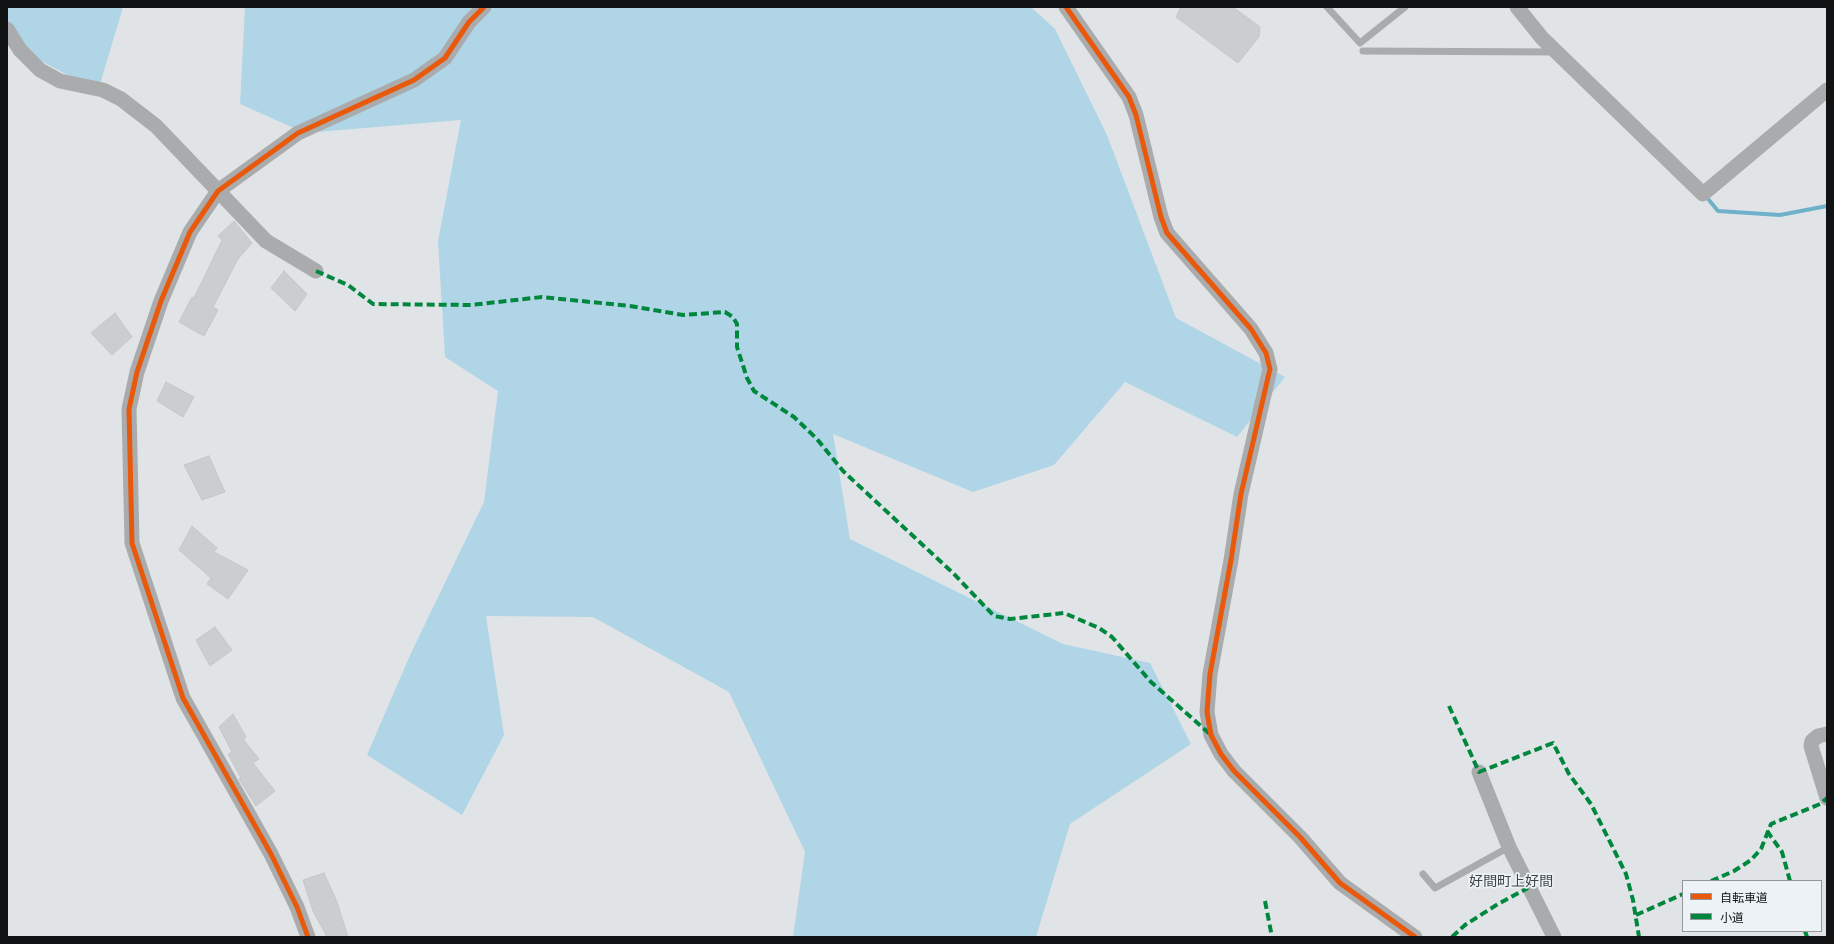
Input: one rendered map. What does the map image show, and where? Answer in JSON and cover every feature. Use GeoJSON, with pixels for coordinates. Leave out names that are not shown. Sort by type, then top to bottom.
{"type":"FeatureCollection","features":[{"type":"Feature","properties":{"kind":"street"},"geometry":{"type":"LineString","coordinates":[[308,937],[297,906],[271,854],[183,698],[132,544],[129,409],[137,372],[161,301],[190,232],[218,191],[298,134],[414,80],[445,58],[469,22],[484,7]]}},
{"type":"Feature","properties":{"kind":"street"},"geometry":{"type":"LineString","coordinates":[[1066,7],[1129,97],[1136,115],[1161,217],[1167,233],[1250,329],[1266,353],[1270,369],[1241,494],[1231,560],[1210,674],[1207,712],[1211,735],[1221,754],[1234,771],[1300,837],[1340,883],[1415,937]]}},
{"type":"Feature","properties":{"kind":"street"},"geometry":{"type":"LineString","coordinates":[[1517,7],[1542,38],[1703,194],[1827,90]]}},
{"type":"Feature","properties":{"kind":"street"},"geometry":{"type":"LineString","coordinates":[[7,29],[20,50],[40,70],[60,81],[103,90],[121,99],[156,126],[266,241],[316,272]]}},
{"type":"Feature","properties":{"kind":"street"},"geometry":{"type":"LineString","coordinates":[[1827,734],[1818,736],[1812,741],[1812,746],[1827,798]]}},
{"type":"Feature","properties":{"kind":"street"},"geometry":{"type":"LineString","coordinates":[[1479,772],[1509,847],[1554,937]]}},
{"type":"Feature","properties":{"kind":"lane"},"geometry":{"type":"LineString","coordinates":[[1327,7],[1360,43],[1405,7]]}},
{"type":"Feature","properties":{"kind":"lane"},"geometry":{"type":"LineString","coordinates":[[1363,51],[1556,52]]}},
{"type":"Feature","properties":{"kind":"lane"},"geometry":{"type":"LineString","coordinates":[[1423,874],[1435,888],[1509,847]]}},
{"type":"Feature","properties":{"kind":"shaded area"},"geometry":{"type":"Polygon","coordinates":[[[7,7],[123,7],[98,91],[7,43],[7,7]]]}},
{"type":"Feature","properties":{"kind":"shaded area"},"geometry":{"type":"Polygon","coordinates":[[[245,7],[1031,7],[1055,29],[1107,135],[1176,318],[1285,377],[1237,437],[1125,382],[1054,465],[973,492],[833,434],[850,539],[1063,644],[1150,663],[1191,744],[1070,824],[1036,937],[793,937],[805,852],[729,692],[593,617],[486,616],[504,735],[462,815],[367,755],[411,653],[484,502],[498,391],[445,357],[438,241],[461,120],[305,133],[240,104],[245,7]]]}},
{"type":"Feature","properties":{"kind":"building"},"geometry":{"type":"Polygon","coordinates":[[[1181,7],[1233,7],[1260,27],[1259,37],[1238,63],[1176,17],[1181,7]]]}},
{"type":"Feature","properties":{"kind":"building"},"geometry":{"type":"Polygon","coordinates":[[[234,221],[252,243],[238,259],[213,307],[218,310],[204,336],[179,322],[192,297],[194,298],[222,240],[218,236],[234,221]]]}},
{"type":"Feature","properties":{"kind":"building"},"geometry":{"type":"Polygon","coordinates":[[[284,271],[307,294],[295,311],[271,288],[284,271]]]}},
{"type":"Feature","properties":{"kind":"building"},"geometry":{"type":"Polygon","coordinates":[[[115,313],[132,337],[112,355],[91,333],[115,313]]]}},
{"type":"Feature","properties":{"kind":"building"},"geometry":{"type":"Polygon","coordinates":[[[166,382],[194,397],[183,417],[157,401],[166,382]]]}},
{"type":"Feature","properties":{"kind":"building"},"geometry":{"type":"Polygon","coordinates":[[[209,456],[225,492],[202,500],[184,465],[209,456]]]}},
{"type":"Feature","properties":{"kind":"building"},"geometry":{"type":"Polygon","coordinates":[[[192,526],[217,548],[214,552],[248,570],[228,599],[207,584],[211,578],[179,550],[192,526]]]}},
{"type":"Feature","properties":{"kind":"building"},"geometry":{"type":"Polygon","coordinates":[[[215,627],[232,650],[210,666],[196,640],[215,627]]]}},
{"type":"Feature","properties":{"kind":"building"},"geometry":{"type":"Polygon","coordinates":[[[233,714],[246,737],[243,739],[259,759],[253,763],[275,791],[256,806],[239,779],[241,778],[228,754],[232,752],[219,727],[233,714]]]}},
{"type":"Feature","properties":{"kind":"building"},"geometry":{"type":"Polygon","coordinates":[[[324,873],[337,902],[348,937],[327,937],[313,911],[303,880],[324,873]]]}},
{"type":"Feature","properties":{"kind":"waterway"},"geometry":{"type":"LineString","coordinates":[[1709,200],[1718,211],[1780,215],[1827,206]]}},
{"type":"Feature","properties":{"kind":"marked path"},"geometry":{"type":"LineString","coordinates":[[316,271],[348,285],[373,304],[471,305],[542,297],[630,306],[683,315],[725,312],[733,317],[737,324],[737,347],[747,378],[754,391],[794,417],[817,439],[843,471],[953,573],[994,616],[1010,619],[1064,613],[1099,628],[1112,637],[1151,682],[1210,734]]}},
{"type":"Feature","properties":{"kind":"marked path"},"geometry":{"type":"LineString","coordinates":[[1449,706],[1479,772],[1553,743],[1569,774],[1591,804],[1626,874],[1633,900],[1639,937]]}},
{"type":"Feature","properties":{"kind":"marked path"},"geometry":{"type":"LineString","coordinates":[[1713,880],[1734,871],[1751,860],[1761,849],[1771,824],[1820,804],[1827,798]]}},
{"type":"Feature","properties":{"kind":"marked path"},"geometry":{"type":"LineString","coordinates":[[1767,831],[1782,852],[1790,880]]}},
{"type":"Feature","properties":{"kind":"marked path"},"geometry":{"type":"LineString","coordinates":[[1452,937],[1465,925],[1498,904],[1528,888]]}},
{"type":"Feature","properties":{"kind":"marked path"},"geometry":{"type":"LineString","coordinates":[[1636,915],[1682,894]]}},
{"type":"Feature","properties":{"kind":"marked path"},"geometry":{"type":"LineString","coordinates":[[1265,901],[1272,937]]}},
{"type":"Feature","properties":{"kind":"marked path"},"geometry":{"type":"LineString","coordinates":[[1805,932],[1807,937]]}},
{"type":"Feature","properties":{"kind":"cycle path"},"geometry":{"type":"LineString","coordinates":[[308,937],[297,907],[271,854],[183,698],[132,543],[129,409],[137,372],[161,301],[190,232],[218,191],[298,133],[414,80],[445,58],[469,22],[484,7]]}},
{"type":"Feature","properties":{"kind":"cycle path"},"geometry":{"type":"LineString","coordinates":[[1066,7],[1129,97],[1136,115],[1161,217],[1167,233],[1251,329],[1266,353],[1270,369],[1241,494],[1231,560],[1210,674],[1207,712],[1211,735],[1221,754],[1234,771],[1300,837],[1340,883],[1415,937]]}},
{"type":"Feature","properties":{"kind":"district","name":"好間町上好間"},"geometry":{"type":"Point","coordinates":[1511,882]}}]}
